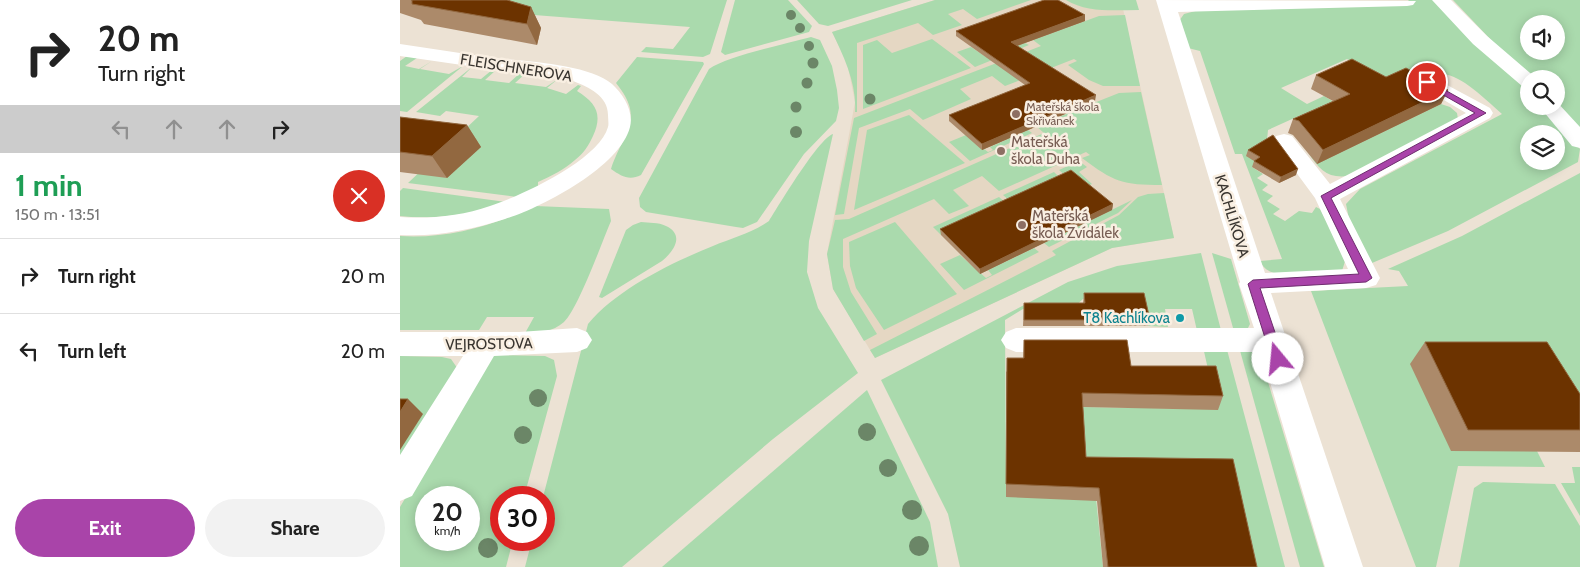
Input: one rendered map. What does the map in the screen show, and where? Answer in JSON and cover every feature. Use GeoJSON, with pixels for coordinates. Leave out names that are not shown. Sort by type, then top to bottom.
{"type":"FeatureCollection","features":[{"type":"Feature","properties":{"kind":"street"},"geometry":{"type":"LineString","coordinates":[[1441,0],[1480,40],[1520,74]]}},
{"type":"Feature","properties":{"kind":"street"},"geometry":{"type":"LineString","coordinates":[[1166,3],[1407,1]]}},
{"type":"Feature","properties":{"kind":"street","name":"KACHLÍKOVA"},"geometry":{"type":"LineString","coordinates":[[1166,3],[1253,284],[1344,567]]}},
{"type":"Feature","properties":{"kind":"street","name":"FLEISCHNEROVA"},"geometry":{"type":"LineString","coordinates":[[400,50],[554,71],[581,78],[603,87],[616,101],[621,117],[616,134],[602,155],[584,170],[540,194],[490,215],[445,225],[400,226]]}},
{"type":"Feature","properties":{"kind":"street"},"geometry":{"type":"LineString","coordinates":[[1326,196],[1482,113],[1427,82]]}},
{"type":"Feature","properties":{"kind":"street"},"geometry":{"type":"LineString","coordinates":[[1558,115],[1580,141]]}},
{"type":"Feature","properties":{"kind":"street"},"geometry":{"type":"LineString","coordinates":[[1253,284],[1366,278],[1326,196],[1284,141]]}},
{"type":"Feature","properties":{"kind":"street","name":"VEJROSTOVA"},"geometry":{"type":"LineString","coordinates":[[400,344],[485,344],[577,340]]}},
{"type":"Feature","properties":{"kind":"street"},"geometry":{"type":"LineString","coordinates":[[1016,340],[1272,340]]}},
{"type":"Feature","properties":{"kind":"street"},"geometry":{"type":"LineString","coordinates":[[400,485],[485,344]]}},
{"type":"Feature","properties":{"kind":"shaded area","name":"Mateřská škola Duha"},"geometry":{"type":"Polygon","coordinates":[[[935,0],[1121,0],[1174,238],[1112,248],[875,358],[833,289],[827,254],[855,102],[847,62],[832,32],[935,0]]]}},
{"type":"Feature","properties":{"kind":"green space"},"geometry":{"type":"Polygon","coordinates":[[[450,0],[727,0],[710,54],[703,57],[641,52],[646,47],[673,49],[690,27],[521,14],[450,0]]]}},
{"type":"Feature","properties":{"kind":"green space"},"geometry":{"type":"Polygon","coordinates":[[[735,0],[788,0],[812,26],[809,32],[725,55],[721,52],[735,0]]]}},
{"type":"Feature","properties":{"kind":"green space"},"geometry":{"type":"Polygon","coordinates":[[[797,0],[912,0],[828,26],[819,24],[797,0]]]}},
{"type":"Feature","properties":{"kind":"green space"},"geometry":{"type":"Polygon","coordinates":[[[935,0],[1031,0],[977,19],[963,9],[948,14],[962,25],[933,35],[918,23],[857,43],[857,112],[855,112],[852,81],[832,32],[935,0]]]}},
{"type":"Feature","properties":{"kind":"green space"},"geometry":{"type":"Polygon","coordinates":[[[1066,0],[1136,0],[1139,10],[1092,9],[1066,0]]]}},
{"type":"Feature","properties":{"kind":"green space"},"geometry":{"type":"Polygon","coordinates":[[[1434,0],[1477,44],[1520,82],[1520,115],[1550,115],[1559,125],[1520,125],[1520,170],[1563,170],[1448,231],[1372,263],[1352,234],[1346,204],[1360,189],[1502,114],[1470,87],[1446,74],[1433,73],[1419,76],[1380,91],[1375,73],[1347,59],[1281,88],[1307,104],[1324,96],[1344,108],[1323,117],[1301,115],[1268,130],[1266,145],[1262,155],[1252,167],[1263,174],[1257,178],[1268,185],[1262,190],[1273,196],[1267,201],[1280,209],[1273,214],[1285,221],[1299,211],[1312,213],[1316,207],[1320,209],[1346,258],[1342,271],[1297,276],[1274,273],[1265,268],[1260,261],[1282,259],[1242,154],[1235,154],[1200,51],[1188,48],[1179,21],[1184,14],[1203,9],[1434,0]]]}},
{"type":"Feature","properties":{"kind":"green space"},"geometry":{"type":"Polygon","coordinates":[[[1453,0],[1580,0],[1580,133],[1564,115],[1565,70],[1520,71],[1453,0]]]}},
{"type":"Feature","properties":{"kind":"green space"},"geometry":{"type":"Polygon","coordinates":[[[1125,15],[1140,86],[1103,86],[1089,80],[1068,65],[1077,61],[1074,59],[1005,86],[992,76],[960,89],[971,99],[923,120],[910,109],[859,128],[844,214],[835,215],[854,118],[1041,46],[1033,40],[1099,16],[1125,15]]]}},
{"type":"Feature","properties":{"kind":"green space"},"geometry":{"type":"Polygon","coordinates":[[[811,37],[820,40],[832,66],[839,108],[836,121],[804,154],[757,222],[743,228],[646,212],[640,207],[639,198],[709,69],[743,55],[811,37]]]}},
{"type":"Feature","properties":{"kind":"green space"},"geometry":{"type":"Polygon","coordinates":[[[932,39],[971,68],[863,109],[863,45],[877,40],[892,53],[932,39]]]}},
{"type":"Feature","properties":{"kind":"green space"},"geometry":{"type":"Polygon","coordinates":[[[1025,43],[1029,45],[975,67],[957,52],[971,47],[986,57],[1025,43]]]}},
{"type":"Feature","properties":{"kind":"green space"},"geometry":{"type":"Polygon","coordinates":[[[407,56],[417,58],[405,66],[419,69],[432,61],[420,69],[449,74],[463,66],[407,112],[400,111],[400,61],[407,56]]]}},
{"type":"Feature","properties":{"kind":"green space"},"geometry":{"type":"Polygon","coordinates":[[[637,57],[703,62],[704,64],[641,175],[629,178],[611,169],[626,135],[631,117],[630,107],[616,83],[637,57]]]}},
{"type":"Feature","properties":{"kind":"green space"},"geometry":{"type":"Polygon","coordinates":[[[472,67],[462,77],[481,79],[492,70],[495,71],[485,80],[509,83],[519,74],[525,74],[515,83],[546,87],[558,79],[547,88],[566,94],[578,85],[581,86],[577,91],[589,100],[597,115],[596,128],[586,149],[566,167],[538,182],[538,188],[517,197],[408,183],[479,116],[446,111],[440,116],[416,112],[472,67]]]}},
{"type":"Feature","properties":{"kind":"green space"},"geometry":{"type":"Polygon","coordinates":[[[1141,92],[1162,185],[1128,183],[1111,177],[1082,158],[1090,155],[1086,152],[999,191],[982,176],[953,190],[969,206],[949,214],[934,199],[843,239],[843,267],[851,292],[877,334],[864,341],[833,289],[827,254],[835,220],[849,219],[1044,133],[1036,126],[1119,93],[1141,92]]]}},
{"type":"Feature","properties":{"kind":"green space"},"geometry":{"type":"Polygon","coordinates":[[[1441,104],[1450,107],[1457,113],[1458,119],[1354,175],[1338,176],[1326,173],[1317,165],[1308,152],[1312,150],[1327,159],[1441,104]]]}},
{"type":"Feature","properties":{"kind":"green space"},"geometry":{"type":"Polygon","coordinates":[[[909,115],[965,163],[854,210],[867,130],[909,115]]]}},
{"type":"Feature","properties":{"kind":"green space"},"geometry":{"type":"Polygon","coordinates":[[[1028,130],[1032,133],[970,161],[949,142],[966,135],[988,152],[993,150],[990,147],[1028,130]]]}},
{"type":"Feature","properties":{"kind":"green space"},"geometry":{"type":"Polygon","coordinates":[[[1565,132],[1580,149],[1578,162],[1565,169],[1565,132]]]}},
{"type":"Feature","properties":{"kind":"green space"},"geometry":{"type":"Polygon","coordinates":[[[833,134],[809,241],[807,272],[818,308],[858,373],[773,439],[622,567],[525,567],[529,551],[555,551],[555,486],[546,486],[588,324],[614,299],[646,278],[680,260],[749,232],[769,221],[809,159],[827,138],[833,134]]]}},
{"type":"Feature","properties":{"kind":"green space"},"geometry":{"type":"Polygon","coordinates":[[[1079,161],[1087,167],[1079,172],[1092,184],[1085,187],[1059,170],[1079,161]]]}},
{"type":"Feature","properties":{"kind":"green space"},"geometry":{"type":"Polygon","coordinates":[[[1054,172],[1062,180],[1018,208],[1003,195],[1054,172]]]}},
{"type":"Feature","properties":{"kind":"green space"},"geometry":{"type":"Polygon","coordinates":[[[1580,173],[1580,451],[1528,364],[1451,451],[1537,451],[1545,467],[1458,466],[1436,567],[1416,567],[1311,291],[1408,286],[1399,271],[1388,269],[1462,236],[1580,173]]]}},
{"type":"Feature","properties":{"kind":"green space"},"geometry":{"type":"Polygon","coordinates":[[[403,188],[506,202],[482,210],[440,217],[400,216],[400,191],[403,188]]]}},
{"type":"Feature","properties":{"kind":"green space"},"geometry":{"type":"Polygon","coordinates":[[[1164,193],[1174,238],[1112,248],[875,358],[870,350],[1056,255],[1052,251],[1119,215],[1138,197],[1164,193]]]}},
{"type":"Feature","properties":{"kind":"green space"},"geometry":{"type":"Polygon","coordinates":[[[999,197],[1014,210],[941,235],[933,227],[999,197]]]}},
{"type":"Feature","properties":{"kind":"green space"},"geometry":{"type":"Polygon","coordinates":[[[1132,200],[1118,213],[1049,247],[1044,243],[1132,200]]]}},
{"type":"Feature","properties":{"kind":"green space"},"geometry":{"type":"Polygon","coordinates":[[[535,206],[609,209],[611,221],[596,259],[576,304],[564,322],[550,330],[524,335],[534,317],[487,317],[479,330],[400,330],[400,236],[435,235],[469,230],[502,220],[535,206]]]}},
{"type":"Feature","properties":{"kind":"green space"},"geometry":{"type":"Polygon","coordinates":[[[641,222],[660,224],[672,230],[676,238],[674,248],[662,261],[602,298],[599,297],[626,230],[641,222]]]}},
{"type":"Feature","properties":{"kind":"green space"},"geometry":{"type":"Polygon","coordinates":[[[895,222],[957,294],[884,330],[856,288],[850,266],[849,242],[895,222]]]}},
{"type":"Feature","properties":{"kind":"green space"},"geometry":{"type":"Polygon","coordinates":[[[1034,248],[1039,252],[964,290],[940,264],[960,255],[986,278],[992,275],[988,270],[1034,248]]]}},
{"type":"Feature","properties":{"kind":"green space"},"geometry":{"type":"Polygon","coordinates":[[[1201,253],[1222,334],[1198,335],[1192,309],[1165,309],[1168,327],[1148,326],[1143,299],[1083,299],[1072,309],[1023,309],[1005,320],[1006,496],[1096,498],[1103,567],[960,567],[948,514],[881,380],[1068,282],[1117,266],[1201,253]]]}},
{"type":"Feature","properties":{"kind":"green space"},"geometry":{"type":"Polygon","coordinates":[[[1212,253],[1231,259],[1250,324],[1246,332],[1235,335],[1212,253]]]}},
{"type":"Feature","properties":{"kind":"green space"},"geometry":{"type":"Polygon","coordinates":[[[1226,346],[1285,567],[1247,567],[1084,474],[1080,407],[1217,409],[1203,347],[1226,346]]]}},
{"type":"Feature","properties":{"kind":"green space"},"geometry":{"type":"Polygon","coordinates":[[[1239,347],[1251,349],[1261,359],[1324,567],[1300,567],[1239,347]]]}},
{"type":"Feature","properties":{"kind":"green space"},"geometry":{"type":"Polygon","coordinates":[[[490,355],[545,356],[554,360],[557,376],[527,486],[490,486],[490,551],[510,551],[506,567],[400,567],[400,507],[490,355]]]}},
{"type":"Feature","properties":{"kind":"green space"},"geometry":{"type":"Polygon","coordinates":[[[400,356],[451,359],[460,372],[400,474],[400,356]]]}},
{"type":"Feature","properties":{"kind":"green space"},"geometry":{"type":"Polygon","coordinates":[[[867,390],[930,522],[938,567],[662,567],[867,390]]]}},
{"type":"Feature","properties":{"kind":"green space"},"geometry":{"type":"Polygon","coordinates":[[[1572,467],[1580,467],[1580,516],[1561,483],[1575,483],[1572,467]]]}},
{"type":"Feature","properties":{"kind":"green space"},"geometry":{"type":"Polygon","coordinates":[[[1483,482],[1555,484],[1580,526],[1580,567],[1459,567],[1474,488],[1483,482]]]}},
{"type":"Feature","properties":{"kind":"building"},"geometry":{"type":"Polygon","coordinates":[[[412,0],[507,0],[531,7],[527,24],[412,4],[412,0]]]}},
{"type":"Feature","properties":{"kind":"building"},"geometry":{"type":"Polygon","coordinates":[[[1044,0],[1058,0],[1085,15],[1011,42],[1096,95],[982,144],[949,115],[1030,83],[956,31],[1044,0]]]}},
{"type":"Feature","properties":{"kind":"building"},"geometry":{"type":"Polygon","coordinates":[[[1352,59],[1386,77],[1406,68],[1448,90],[1323,150],[1299,121],[1293,119],[1350,94],[1316,75],[1352,59]]]}},
{"type":"Feature","properties":{"kind":"building"},"geometry":{"type":"Polygon","coordinates":[[[400,117],[467,125],[432,156],[400,152],[400,117]]]}},
{"type":"Feature","properties":{"kind":"building"},"geometry":{"type":"Polygon","coordinates":[[[1273,135],[1298,169],[1281,177],[1254,161],[1260,157],[1248,150],[1273,135]]]}},
{"type":"Feature","properties":{"kind":"building","name":"Mateřská škola Zvídálek"},"geometry":{"type":"Polygon","coordinates":[[[1071,170],[1113,204],[980,269],[940,229],[1071,170]]]}},
{"type":"Feature","properties":{"kind":"building"},"geometry":{"type":"Polygon","coordinates":[[[1084,293],[1144,293],[1150,320],[1024,320],[1024,303],[1085,303],[1084,293]]]}},
{"type":"Feature","properties":{"kind":"building"},"geometry":{"type":"Polygon","coordinates":[[[1024,340],[1127,340],[1131,366],[1216,366],[1223,396],[1082,393],[1086,457],[1233,459],[1257,567],[1108,567],[1099,488],[1006,484],[1007,358],[1024,358],[1024,340]]]}},
{"type":"Feature","properties":{"kind":"building"},"geometry":{"type":"Polygon","coordinates":[[[1425,342],[1547,342],[1580,394],[1580,430],[1468,430],[1425,342]]]}},
{"type":"Feature","properties":{"kind":"building"},"geometry":{"type":"Polygon","coordinates":[[[400,399],[408,399],[400,412],[400,399]]]}},
{"type":"Feature","properties":{"kind":"place","name":"Mateřská škola Skřivánek"},"geometry":{"type":"Point","coordinates":[1016,114]}},
{"type":"Feature","properties":{"kind":"place","name":"Mateřská škola Duha"},"geometry":{"type":"Point","coordinates":[1001,151]}},
{"type":"Feature","properties":{"kind":"place","name":"Mateřská škola Zvídálek"},"geometry":{"type":"Point","coordinates":[1022,225]}},
{"type":"Feature","properties":{"kind":"place","name":"T8 Kachlíkova"},"geometry":{"type":"Point","coordinates":[1180,318]}},
{"type":"Feature","properties":{"kind":"route"},"geometry":{"type":"LineString","coordinates":[[1278,359],[1253,284],[1366,278],[1326,196],[1482,113],[1427,82]]}}]}
